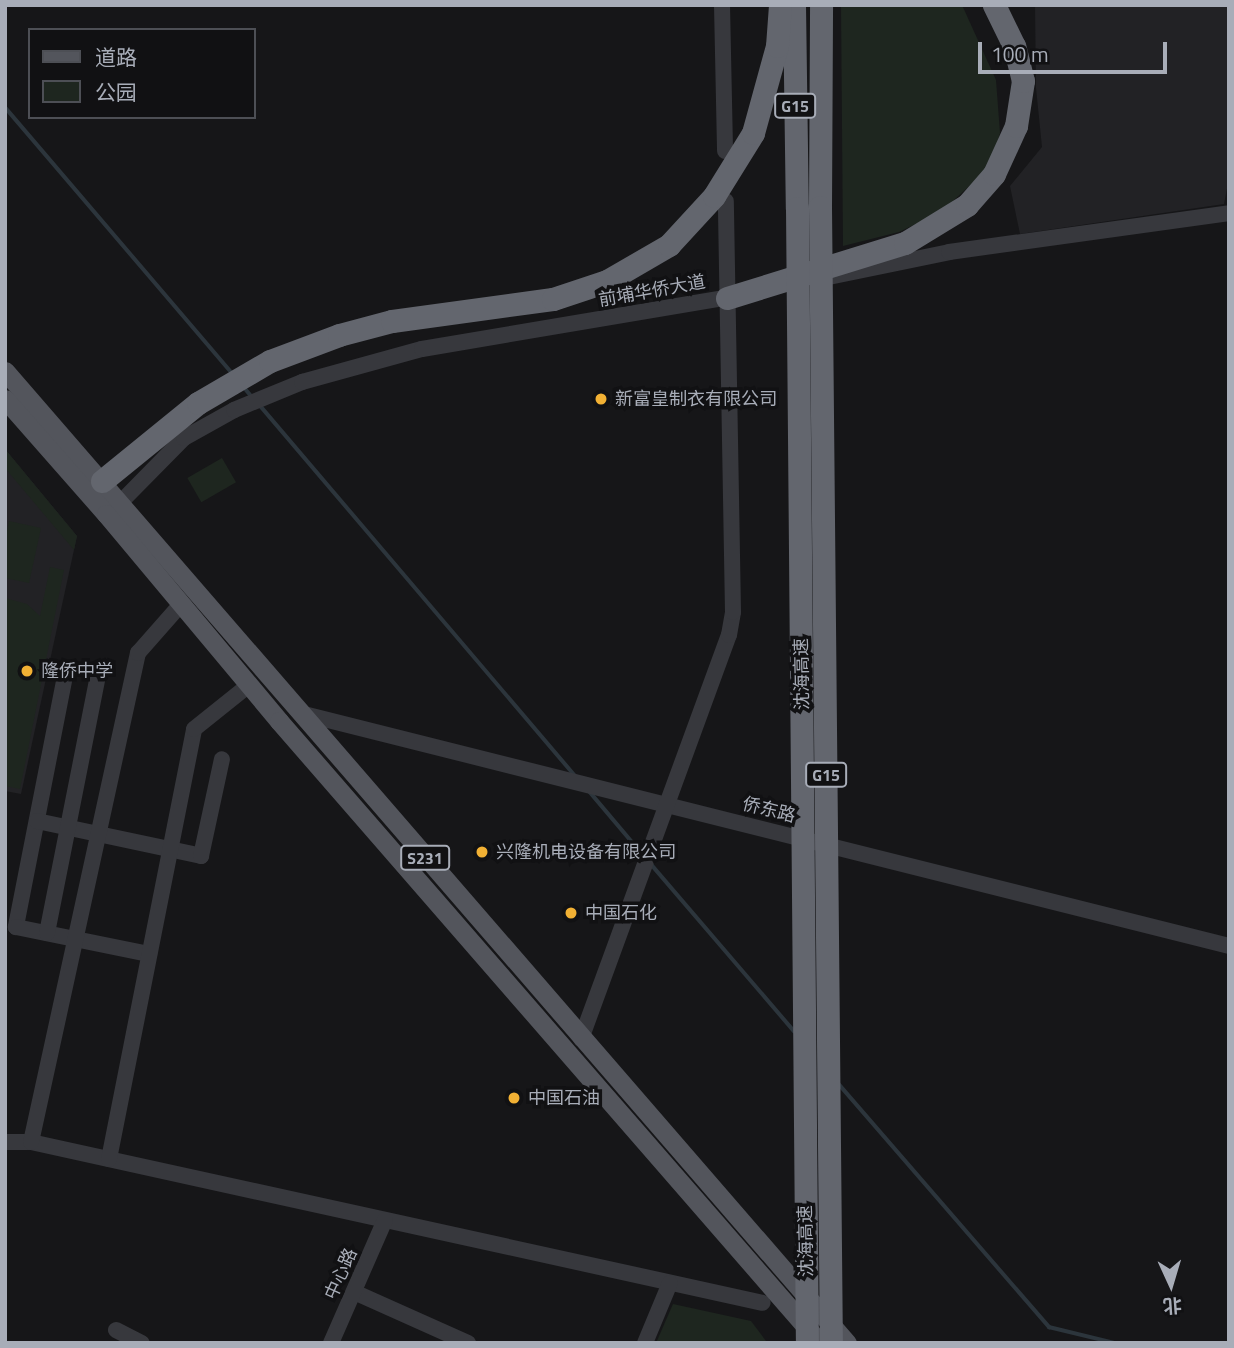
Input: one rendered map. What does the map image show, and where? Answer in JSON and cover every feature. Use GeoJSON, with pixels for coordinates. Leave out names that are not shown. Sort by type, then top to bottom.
{"type":"FeatureCollection","features":[{"type":"Feature","properties":{"kind":"highway"},"geometry":{"type":"LineString","coordinates":[[102,481],[198,403],[270,361],[339,335],[392,321],[553,299],[607,281],[669,245],[714,196],[753,133],[777,46],[780,5]]}},
{"type":"Feature","properties":{"kind":"highway","name":"沈海高速"},"geometry":{"type":"LineString","coordinates":[[793,5],[809,207],[831,1343]]}},
{"type":"Feature","properties":{"kind":"highway","name":"沈海高速"},"geometry":{"type":"LineString","coordinates":[[807,1343],[809,207],[821,5]]}},
{"type":"Feature","properties":{"kind":"highway"},"geometry":{"type":"LineString","coordinates":[[727,298],[905,243],[967,205],[994,174],[1011,138],[1016,126],[1023,80],[1014,46],[994,5]]}},
{"type":"Feature","properties":{"kind":"main road","name":"S231"},"geometry":{"type":"LineString","coordinates":[[5,371],[121,502],[581,1039],[848,1343]]}},
{"type":"Feature","properties":{"kind":"main road","name":"S231"},"geometry":{"type":"LineString","coordinates":[[5,400],[820,1343]]}},
{"type":"Feature","properties":{"kind":"street"},"geometry":{"type":"LineString","coordinates":[[722,5],[724,151]]}},
{"type":"Feature","properties":{"kind":"street"},"geometry":{"type":"LineString","coordinates":[[581,1039],[729,635],[733,612],[726,201]]}},
{"type":"Feature","properties":{"kind":"street","name":"前埔华侨大道"},"geometry":{"type":"LineString","coordinates":[[121,502],[184,438],[256,401],[302,382],[422,349],[727,298],[949,252],[1229,213]]}},
{"type":"Feature","properties":{"kind":"street"},"geometry":{"type":"LineString","coordinates":[[32,1142],[138,653],[181,604]]}},
{"type":"Feature","properties":{"kind":"street"},"geometry":{"type":"LineString","coordinates":[[66,671],[16,927],[149,954]]}},
{"type":"Feature","properties":{"kind":"street"},"geometry":{"type":"LineString","coordinates":[[47,933],[97,680]]}},
{"type":"Feature","properties":{"kind":"street"},"geometry":{"type":"LineString","coordinates":[[109,1159],[194,729],[249,685]]}},
{"type":"Feature","properties":{"kind":"street","name":"侨东路"},"geometry":{"type":"LineString","coordinates":[[300,713],[1229,946]]}},
{"type":"Feature","properties":{"kind":"street"},"geometry":{"type":"LineString","coordinates":[[37,821],[201,856],[222,759]]}},
{"type":"Feature","properties":{"kind":"street"},"geometry":{"type":"LineString","coordinates":[[5,1142],[32,1142],[762,1303]]}},
{"type":"Feature","properties":{"kind":"street","name":"中心路"},"geometry":{"type":"LineString","coordinates":[[331,1343],[385,1220]]}},
{"type":"Feature","properties":{"kind":"street"},"geometry":{"type":"LineString","coordinates":[[645,1343],[670,1283]]}},
{"type":"Feature","properties":{"kind":"street"},"geometry":{"type":"LineString","coordinates":[[354,1292],[468,1343]]}},
{"type":"Feature","properties":{"kind":"street"},"geometry":{"type":"LineString","coordinates":[[116,1330],[142,1343]]}},
{"type":"Feature","properties":{"kind":"shaded area"},"geometry":{"type":"Polygon","coordinates":[[[1035,5],[1229,5],[1229,178],[1224,204],[1020,234],[1010,186],[1042,147],[1036,88],[1035,5]]]}},
{"type":"Feature","properties":{"kind":"shaded area","name":"隆侨中学"},"geometry":{"type":"Polygon","coordinates":[[[5,449],[77,536],[21,794],[5,791],[5,449]]]}},
{"type":"Feature","properties":{"kind":"green space"},"geometry":{"type":"Polygon","coordinates":[[[841,5],[962,5],[996,80],[1000,133],[990,167],[941,212],[899,232],[843,246],[841,5]]]}},
{"type":"Feature","properties":{"kind":"green space"},"geometry":{"type":"Polygon","coordinates":[[[5,449],[77,536],[74,550],[5,468],[5,449]]]}},
{"type":"Feature","properties":{"kind":"green space"},"geometry":{"type":"Polygon","coordinates":[[[222,458],[236,482],[201,502],[187,478],[222,458]]]}},
{"type":"Feature","properties":{"kind":"green space"},"geometry":{"type":"Polygon","coordinates":[[[9,521],[41,528],[29,583],[5,578],[5,540],[9,521]]]}},
{"type":"Feature","properties":{"kind":"green space"},"geometry":{"type":"Polygon","coordinates":[[[50,567],[64,570],[20,789],[5,786],[5,598],[27,604],[40,616],[50,567]]]}},
{"type":"Feature","properties":{"kind":"green space"},"geometry":{"type":"Polygon","coordinates":[[[673,1304],[751,1321],[766,1341],[656,1343],[673,1304]]]}},
{"type":"Feature","properties":{"kind":"waterway"},"geometry":{"type":"LineString","coordinates":[[5,107],[232,373]]}},
{"type":"Feature","properties":{"kind":"waterway"},"geometry":{"type":"LineString","coordinates":[[243,386],[253,398]]}},
{"type":"Feature","properties":{"kind":"waterway"},"geometry":{"type":"LineString","coordinates":[[258,403],[576,776]]}},
{"type":"Feature","properties":{"kind":"waterway"},"geometry":{"type":"LineString","coordinates":[[590,792],[644,856]]}},
{"type":"Feature","properties":{"kind":"waterway"},"geometry":{"type":"LineString","coordinates":[[651,864],[794,1031]]}},
{"type":"Feature","properties":{"kind":"waterway"},"geometry":{"type":"LineString","coordinates":[[838,1083],[1049,1327],[1115,1343]]}},
{"type":"Feature","properties":{"kind":"place","name":"新富皇制衣有限公司"},"geometry":{"type":"Point","coordinates":[601,399]}},
{"type":"Feature","properties":{"kind":"place","name":"隆侨中学"},"geometry":{"type":"Point","coordinates":[27,671]}},
{"type":"Feature","properties":{"kind":"place","name":"兴隆机电设备有限公司"},"geometry":{"type":"Point","coordinates":[482,852]}},
{"type":"Feature","properties":{"kind":"place","name":"中国石化"},"geometry":{"type":"Point","coordinates":[571,913]}},
{"type":"Feature","properties":{"kind":"place","name":"中国石油"},"geometry":{"type":"Point","coordinates":[514,1098]}}]}
